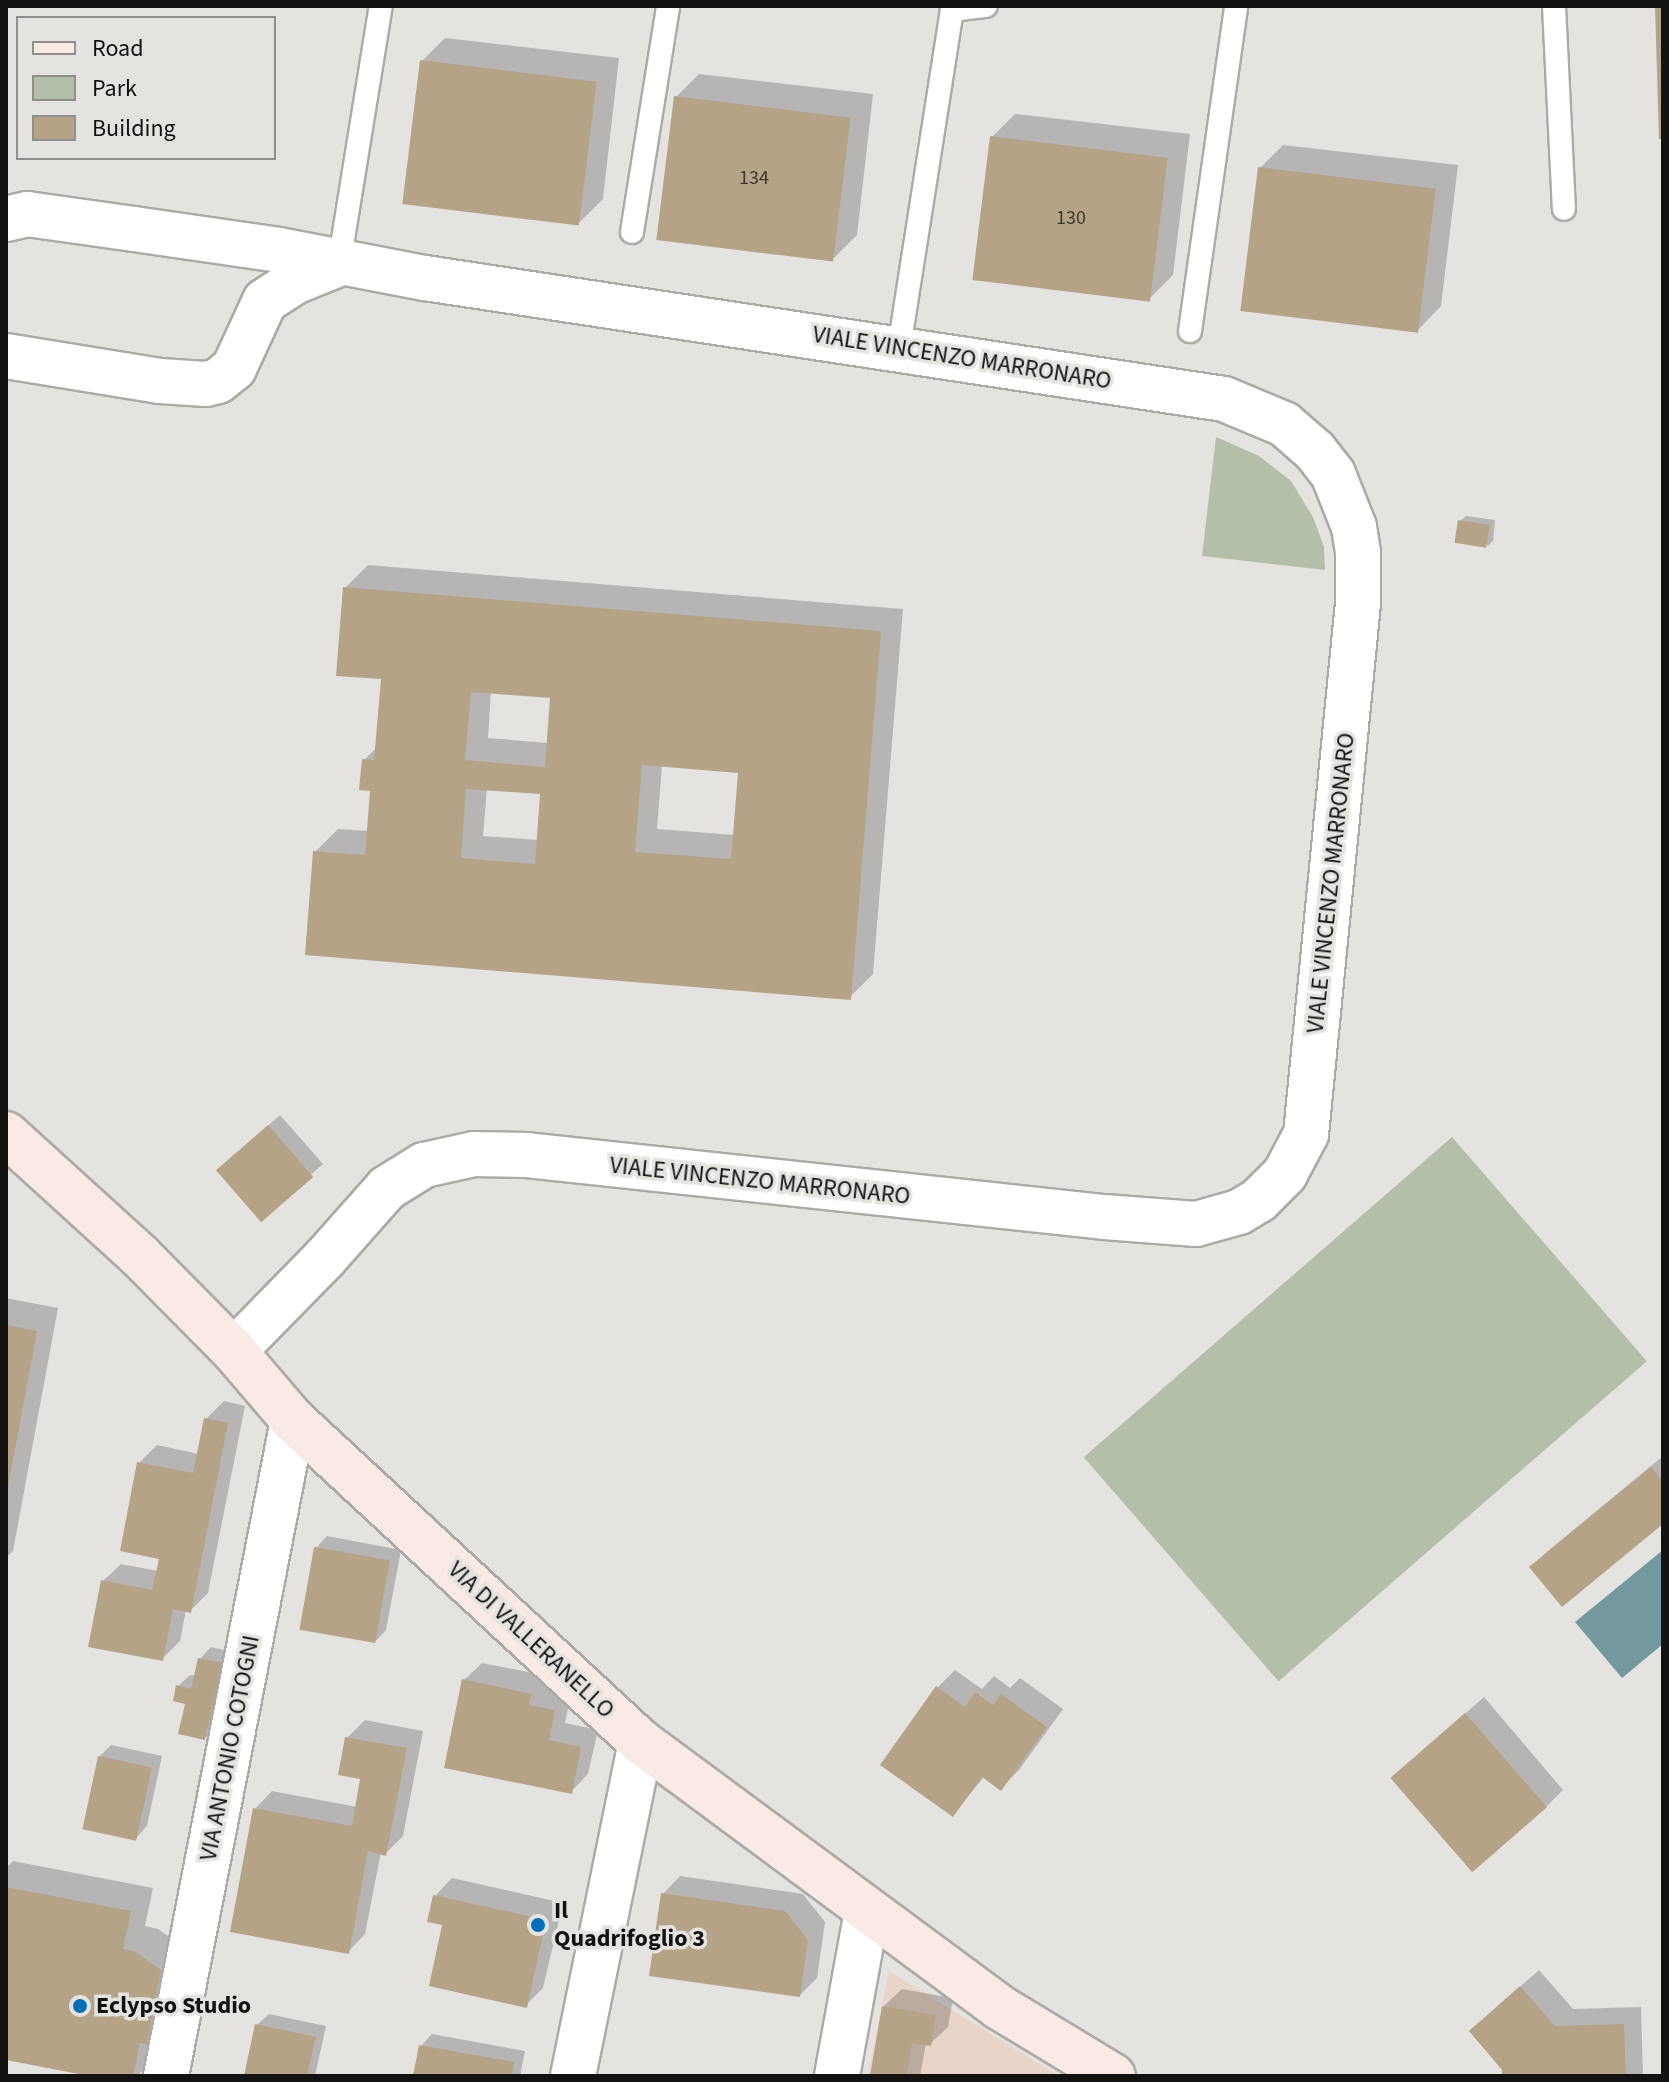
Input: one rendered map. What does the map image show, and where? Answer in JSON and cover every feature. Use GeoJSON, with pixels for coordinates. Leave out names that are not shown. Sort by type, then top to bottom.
{"type":"FeatureCollection","features":[{"type":"Feature","properties":{"kind":"street","name":"VIALE VINCENZO MARRONARO"},"geometry":{"type":"LineString","coordinates":[[6,219],[27,214],[54,217],[279,250],[339,264],[1224,399],[1267,415],[1302,437],[1333,474],[1341,490],[1358,553],[1358,603],[1306,1134],[1285,1174],[1266,1195],[1239,1212],[1196,1224],[1104,1217],[527,1155],[474,1154],[424,1165],[387,1188],[325,1258],[234,1351]]}},
{"type":"Feature","properties":{"kind":"street"},"geometry":{"type":"LineString","coordinates":[[6,356],[193,386],[218,381],[234,368],[265,301],[294,282],[339,264]]}},
{"type":"Feature","properties":{"kind":"street","name":"VIA DI VALLERANELLO"},"geometry":{"type":"LineString","coordinates":[[6,1134],[140,1256],[234,1351],[293,1420],[641,1742],[999,2007],[1113,2076]]}},
{"type":"Feature","properties":{"kind":"street","name":"VIA ANTONIO COTOGNI"},"geometry":{"type":"LineString","coordinates":[[166,2076],[293,1420]]}},
{"type":"Feature","properties":{"kind":"street"},"geometry":{"type":"LineString","coordinates":[[573,2076],[641,1742]]}},
{"type":"Feature","properties":{"kind":"street"},"geometry":{"type":"LineString","coordinates":[[837,2076],[867,1911]]}},
{"type":"Feature","properties":{"kind":"lane"},"geometry":{"type":"LineString","coordinates":[[339,264],[381,6]]}},
{"type":"Feature","properties":{"kind":"lane"},"geometry":{"type":"LineString","coordinates":[[632,232],[668,6]]}},
{"type":"Feature","properties":{"kind":"lane"},"geometry":{"type":"LineString","coordinates":[[899,348],[943,8],[986,6]]}},
{"type":"Feature","properties":{"kind":"lane"},"geometry":{"type":"LineString","coordinates":[[1190,331],[1236,6]]}},
{"type":"Feature","properties":{"kind":"lane"},"geometry":{"type":"LineString","coordinates":[[1554,6],[1564,209]]}},
{"type":"Feature","properties":{"kind":"shaded area"},"geometry":{"type":"Polygon","coordinates":[[[889,1971],[1059,2076],[868,2076],[889,1971]]]}},
{"type":"Feature","properties":{"kind":"green space"},"geometry":{"type":"Polygon","coordinates":[[[1216,437],[1259,456],[1291,481],[1313,517],[1324,547],[1325,570],[1202,556],[1216,437]]]}},
{"type":"Feature","properties":{"kind":"green space"},"geometry":{"type":"Polygon","coordinates":[[[1452,1137],[1647,1361],[1279,1681],[1084,1457],[1452,1137]]]}},
{"type":"Feature","properties":{"kind":"water"},"geometry":{"type":"Polygon","coordinates":[[[1663,1550],[1663,1644],[1622,1678],[1575,1622],[1663,1550]]]}},
{"type":"Feature","properties":{"kind":"building"},"geometry":{"type":"Polygon","coordinates":[[[1655,6],[1663,6],[1663,139],[1659,139],[1655,6]]]}},
{"type":"Feature","properties":{"kind":"building"},"geometry":{"type":"Polygon","coordinates":[[[420,60],[597,82],[579,226],[402,204],[420,60]]]}},
{"type":"Feature","properties":{"kind":"building"},"geometry":{"type":"Polygon","coordinates":[[[674,96],[851,118],[833,262],[656,240],[674,96]]]}},
{"type":"Feature","properties":{"kind":"building"},"geometry":{"type":"Polygon","coordinates":[[[990,136],[1168,158],[1150,302],[972,280],[990,136]]]}},
{"type":"Feature","properties":{"kind":"building"},"geometry":{"type":"Polygon","coordinates":[[[1258,167],[1436,189],[1418,333],[1240,311],[1258,167]]]}},
{"type":"Feature","properties":{"kind":"building"},"geometry":{"type":"Polygon","coordinates":[[[1458,520],[1490,525],[1486,548],[1454,543],[1458,520]]]}},
{"type":"Feature","properties":{"kind":"building"},"geometry":{"type":"Polygon","coordinates":[[[343,587],[881,631],[851,1000],[305,955],[313,851],[365,855],[370,791],[359,790],[362,759],[374,760],[381,679],[336,676],[343,587]],[[471,692],[465,760],[545,767],[550,698],[471,692]],[[642,765],[635,852],[731,859],[738,773],[642,765]],[[466,789],[461,858],[535,864],[540,794],[466,789]]]}},
{"type":"Feature","properties":{"kind":"building"},"geometry":{"type":"Polygon","coordinates":[[[268,1125],[313,1177],[261,1222],[216,1170],[268,1125]]]}},
{"type":"Feature","properties":{"kind":"building"},"geometry":{"type":"Polygon","coordinates":[[[6,1325],[37,1331],[8,1487],[6,1487],[6,1325]]]}},
{"type":"Feature","properties":{"kind":"building"},"geometry":{"type":"Polygon","coordinates":[[[204,1418],[228,1423],[191,1613],[173,1609],[163,1661],[88,1647],[101,1580],[152,1590],[159,1559],[120,1551],[137,1462],[193,1473],[204,1418]]]}},
{"type":"Feature","properties":{"kind":"building"},"geometry":{"type":"Polygon","coordinates":[[[1651,1467],[1663,1482],[1663,1524],[1562,1607],[1529,1567],[1651,1467]]]}},
{"type":"Feature","properties":{"kind":"building"},"geometry":{"type":"Polygon","coordinates":[[[314,1547],[390,1560],[375,1643],[299,1630],[314,1547]]]}},
{"type":"Feature","properties":{"kind":"building"},"geometry":{"type":"Polygon","coordinates":[[[198,1658],[222,1663],[205,1740],[178,1734],[185,1704],[173,1701],[176,1685],[191,1689],[198,1658]]]}},
{"type":"Feature","properties":{"kind":"building"},"geometry":{"type":"Polygon","coordinates":[[[462,1679],[532,1694],[529,1705],[555,1710],[549,1740],[581,1747],[572,1794],[444,1768],[462,1679]]]}},
{"type":"Feature","properties":{"kind":"building"},"geometry":{"type":"Polygon","coordinates":[[[936,1686],[965,1707],[975,1692],[993,1705],[1001,1694],[1047,1727],[1001,1791],[982,1777],[953,1817],[880,1765],[936,1686]]]}},
{"type":"Feature","properties":{"kind":"building"},"geometry":{"type":"Polygon","coordinates":[[[1465,1713],[1547,1807],[1472,1872],[1390,1778],[1465,1713]]]}},
{"type":"Feature","properties":{"kind":"building"},"geometry":{"type":"Polygon","coordinates":[[[345,1737],[407,1748],[386,1856],[368,1851],[349,1954],[230,1932],[253,1808],[352,1826],[360,1779],[338,1775],[345,1737]]]}},
{"type":"Feature","properties":{"kind":"building"},"geometry":{"type":"Polygon","coordinates":[[[98,1756],[152,1767],[136,1841],[82,1829],[98,1756]]]}},
{"type":"Feature","properties":{"kind":"building","name":"Eclypso Studio"},"geometry":{"type":"Polygon","coordinates":[[[6,1887],[131,1911],[123,1949],[134,1951],[161,1970],[147,2044],[140,2043],[133,2076],[89,2076],[6,2060],[6,1887]]]}},
{"type":"Feature","properties":{"kind":"building"},"geometry":{"type":"Polygon","coordinates":[[[661,1893],[785,1911],[808,1940],[800,1997],[649,1976],[661,1893]]]}},
{"type":"Feature","properties":{"kind":"building"},"geometry":{"type":"Polygon","coordinates":[[[433,1895],[546,1920],[527,2008],[429,1986],[442,1925],[427,1922],[433,1895]]]}},
{"type":"Feature","properties":{"kind":"building"},"geometry":{"type":"Polygon","coordinates":[[[1520,1986],[1555,2026],[1624,2024],[1626,2076],[1502,2076],[1502,2070],[1469,2031],[1520,1986]]]}},
{"type":"Feature","properties":{"kind":"building"},"geometry":{"type":"Polygon","coordinates":[[[882,2006],[936,2015],[931,2046],[912,2043],[906,2076],[870,2076],[882,2006]]]}},
{"type":"Feature","properties":{"kind":"building"},"geometry":{"type":"Polygon","coordinates":[[[255,2024],[316,2037],[307,2076],[244,2076],[255,2024]]]}},
{"type":"Feature","properties":{"kind":"building"},"geometry":{"type":"Polygon","coordinates":[[[419,2045],[514,2062],[512,2076],[413,2076],[419,2045]]]}},
{"type":"Feature","properties":{"kind":"place","name":"Il Quadrifoglio 3"},"geometry":{"type":"Point","coordinates":[538,1925]}},
{"type":"Feature","properties":{"kind":"place","name":"Eclypso Studio"},"geometry":{"type":"Point","coordinates":[80,2006]}}]}
